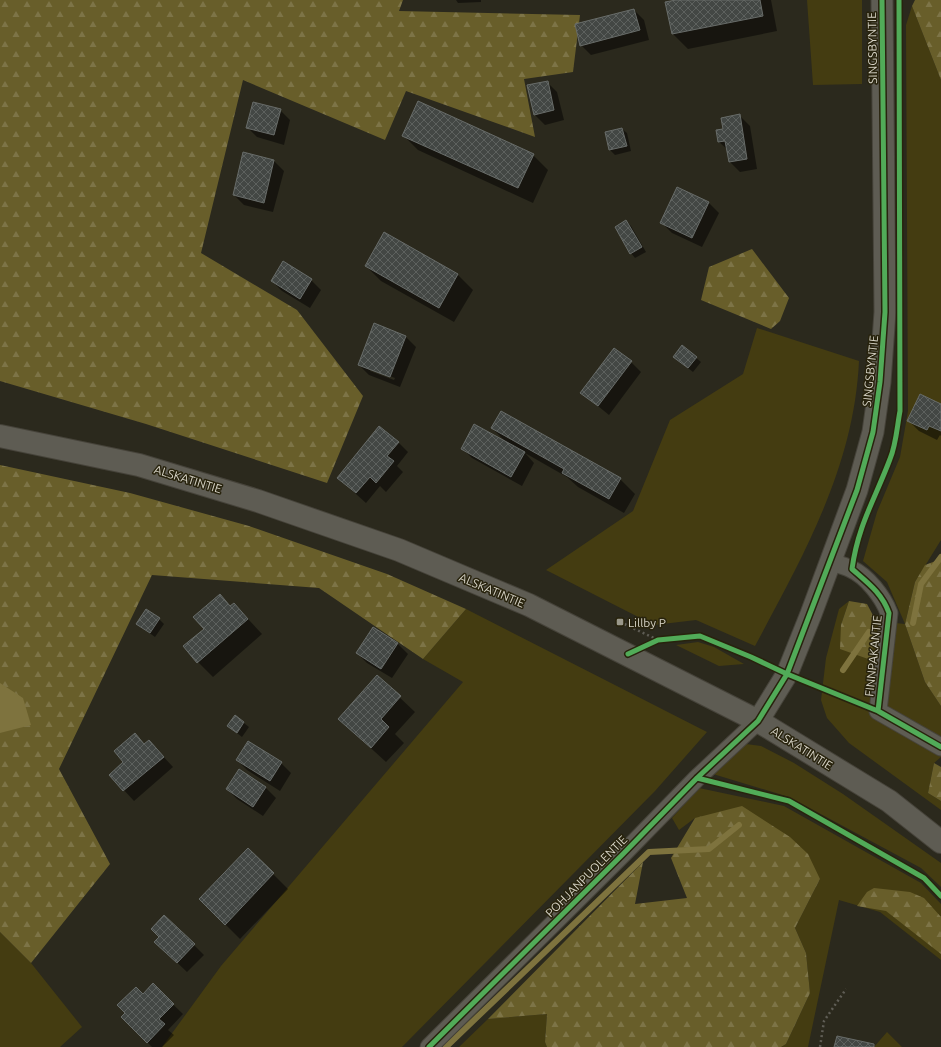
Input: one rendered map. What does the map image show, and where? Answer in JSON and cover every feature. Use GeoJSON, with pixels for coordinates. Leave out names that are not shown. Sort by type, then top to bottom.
{"type":"FeatureCollection","features":[{"type":"Feature","properties":{"kind":"main road","name":"ALSKATINTIE"},"geometry":{"type":"LineString","coordinates":[[0,436],[139,464],[258,501],[399,550],[529,605],[758,721],[889,801],[941,842]]}},
{"type":"Feature","properties":{"kind":"street","name":"SINGSBYNTIE"},"geometry":{"type":"LineString","coordinates":[[758,721],[787,674],[857,490],[873,432],[880,382],[885,312],[882,0]]}},
{"type":"Feature","properties":{"kind":"street","name":"FINNPAKANTIE"},"geometry":{"type":"LineString","coordinates":[[830,562],[852,569],[877,591],[884,601],[889,613],[878,711],[941,747]]}},
{"type":"Feature","properties":{"kind":"street","name":"POHJANPUOLENTIE"},"geometry":{"type":"LineString","coordinates":[[429,1047],[623,854],[697,778],[758,721]]}},
{"type":"Feature","properties":{"kind":"path"},"geometry":{"type":"LineString","coordinates":[[620,622],[658,640]]}},
{"type":"Feature","properties":{"kind":"path"},"geometry":{"type":"LineString","coordinates":[[628,654],[658,640],[665,639]]}},
{"type":"Feature","properties":{"kind":"path"},"geometry":{"type":"LineString","coordinates":[[820,1047],[824,1021],[846,989]]}},
{"type":"Feature","properties":{"kind":"shaded area"},"geometry":{"type":"Polygon","coordinates":[[[807,0],[862,0],[862,84],[813,85],[807,0]]]}},
{"type":"Feature","properties":{"kind":"shaded area"},"geometry":{"type":"Polygon","coordinates":[[[912,6],[941,80],[941,540],[915,582],[905,624],[887,582],[863,561],[877,512],[900,457],[908,411],[906,25],[912,6]]]}},
{"type":"Feature","properties":{"kind":"shaded area"},"geometry":{"type":"Polygon","coordinates":[[[757,328],[859,361],[855,400],[848,437],[837,474],[824,509],[808,543],[755,646],[696,620],[654,625],[546,570],[633,511],[670,420],[743,374],[757,328]]]}},
{"type":"Feature","properties":{"kind":"shaded area"},"geometry":{"type":"Polygon","coordinates":[[[849,601],[841,625],[871,660],[876,621],[905,624],[925,682],[941,706],[941,757],[934,763],[928,793],[941,801],[941,810],[849,743],[827,718],[821,700],[826,658],[839,609],[849,601]]]}},
{"type":"Feature","properties":{"kind":"shaded area"},"geometry":{"type":"Polygon","coordinates":[[[466,609],[707,732],[655,791],[402,1047],[162,1047],[221,966],[463,682],[423,659],[466,609]]]}},
{"type":"Feature","properties":{"kind":"shaded area"},"geometry":{"type":"Polygon","coordinates":[[[698,642],[714,647],[744,664],[719,666],[676,645],[698,642]]]}},
{"type":"Feature","properties":{"kind":"shaded area"},"geometry":{"type":"Polygon","coordinates":[[[0,683],[23,698],[31,725],[0,733],[0,683]]]}},
{"type":"Feature","properties":{"kind":"shaded area"},"geometry":{"type":"Polygon","coordinates":[[[746,744],[761,746],[794,763],[843,794],[941,863],[941,887],[921,868],[789,797],[713,774],[740,747],[746,744]]]}},
{"type":"Feature","properties":{"kind":"shaded area"},"geometry":{"type":"Polygon","coordinates":[[[699,788],[784,806],[921,883],[941,904],[941,960],[880,912],[839,900],[808,1047],[781,1047],[786,1044],[810,993],[806,953],[795,928],[820,879],[695,818],[679,830],[672,818],[699,788]]]}},
{"type":"Feature","properties":{"kind":"shaded area"},"geometry":{"type":"Polygon","coordinates":[[[0,932],[31,963],[82,1027],[60,1047],[0,1047],[0,932]]]}},
{"type":"Feature","properties":{"kind":"shaded area"},"geometry":{"type":"Polygon","coordinates":[[[547,1014],[545,1042],[547,1047],[459,1047],[488,1019],[547,1014]]]}},
{"type":"Feature","properties":{"kind":"shaded area"},"geometry":{"type":"Polygon","coordinates":[[[887,1032],[902,1047],[874,1047],[887,1032]]]}},
{"type":"Feature","properties":{"kind":"green space"},"geometry":{"type":"Polygon","coordinates":[[[0,0],[403,0],[399,11],[580,15],[573,72],[524,79],[535,137],[406,91],[385,140],[243,80],[201,253],[297,310],[363,396],[327,483],[146,424],[0,381],[0,0]]]}},
{"type":"Feature","properties":{"kind":"green space"},"geometry":{"type":"Polygon","coordinates":[[[915,0],[941,0],[941,80],[912,6],[915,0]]]}},
{"type":"Feature","properties":{"kind":"green space"},"geometry":{"type":"Polygon","coordinates":[[[752,249],[789,298],[780,321],[771,329],[701,300],[709,267],[752,249]]]}},
{"type":"Feature","properties":{"kind":"green space"},"geometry":{"type":"Polygon","coordinates":[[[0,465],[130,493],[249,526],[387,574],[466,609],[423,659],[319,588],[152,575],[59,769],[110,864],[31,963],[0,932],[0,465]]]}},
{"type":"Feature","properties":{"kind":"green space"},"geometry":{"type":"Polygon","coordinates":[[[941,559],[941,706],[925,682],[905,624],[915,582],[925,565],[941,559]]]}},
{"type":"Feature","properties":{"kind":"green space"},"geometry":{"type":"Polygon","coordinates":[[[849,601],[867,604],[876,621],[871,660],[840,649],[841,625],[849,601]]]}},
{"type":"Feature","properties":{"kind":"green space"},"geometry":{"type":"Polygon","coordinates":[[[934,763],[941,767],[941,801],[928,793],[934,763]]]}},
{"type":"Feature","properties":{"kind":"green space"},"geometry":{"type":"Polygon","coordinates":[[[742,806],[790,837],[808,854],[820,879],[795,928],[806,953],[810,993],[786,1044],[781,1047],[547,1047],[545,1042],[547,1014],[488,1019],[643,862],[635,904],[687,898],[671,858],[695,818],[742,806]]]}},
{"type":"Feature","properties":{"kind":"green space"},"geometry":{"type":"Polygon","coordinates":[[[874,888],[910,892],[924,898],[941,917],[941,954],[886,911],[857,906],[867,892],[874,888]]]}},
{"type":"Feature","properties":{"kind":"building"},"geometry":{"type":"Polygon","coordinates":[[[676,0],[760,0],[763,16],[672,34],[665,2],[676,0]]]}},
{"type":"Feature","properties":{"kind":"building"},"geometry":{"type":"Polygon","coordinates":[[[634,9],[640,30],[580,46],[575,24],[634,9]]]}},
{"type":"Feature","properties":{"kind":"building"},"geometry":{"type":"Polygon","coordinates":[[[548,81],[554,110],[534,115],[527,85],[548,81]]]}},
{"type":"Feature","properties":{"kind":"building"},"geometry":{"type":"Polygon","coordinates":[[[418,101],[534,154],[518,188],[402,136],[418,101]]]}},
{"type":"Feature","properties":{"kind":"building"},"geometry":{"type":"Polygon","coordinates":[[[253,102],[281,109],[274,135],[246,128],[253,102]]]}},
{"type":"Feature","properties":{"kind":"building"},"geometry":{"type":"Polygon","coordinates":[[[740,114],[747,159],[729,162],[725,141],[718,142],[716,130],[723,129],[721,118],[740,114]]]}},
{"type":"Feature","properties":{"kind":"building"},"geometry":{"type":"Polygon","coordinates":[[[622,128],[627,146],[609,150],[605,132],[622,128]]]}},
{"type":"Feature","properties":{"kind":"building"},"geometry":{"type":"Polygon","coordinates":[[[243,152],[274,160],[264,203],[233,195],[243,152]]]}},
{"type":"Feature","properties":{"kind":"building"},"geometry":{"type":"Polygon","coordinates":[[[677,187],[709,202],[692,238],[660,223],[677,187]]]}},
{"type":"Feature","properties":{"kind":"building"},"geometry":{"type":"Polygon","coordinates":[[[626,220],[642,247],[630,254],[615,227],[626,220]]]}},
{"type":"Feature","properties":{"kind":"building"},"geometry":{"type":"Polygon","coordinates":[[[384,232],[458,274],[439,308],[365,266],[384,232]]]}},
{"type":"Feature","properties":{"kind":"building"},"geometry":{"type":"Polygon","coordinates":[[[283,261],[312,279],[300,299],[271,281],[283,261]]]}},
{"type":"Feature","properties":{"kind":"building"},"geometry":{"type":"Polygon","coordinates":[[[374,323],[406,336],[390,377],[358,365],[374,323]]]}},
{"type":"Feature","properties":{"kind":"building"},"geometry":{"type":"Polygon","coordinates":[[[682,345],[697,357],[688,368],[673,357],[682,345]]]}},
{"type":"Feature","properties":{"kind":"building"},"geometry":{"type":"Polygon","coordinates":[[[614,348],[632,361],[598,406],[580,393],[614,348]]]}},
{"type":"Feature","properties":{"kind":"building"},"geometry":{"type":"Polygon","coordinates":[[[920,394],[941,404],[941,431],[929,426],[927,430],[907,421],[920,394]]]}},
{"type":"Feature","properties":{"kind":"building"},"geometry":{"type":"Polygon","coordinates":[[[501,411],[621,478],[609,499],[562,473],[564,469],[491,428],[501,411]]]}},
{"type":"Feature","properties":{"kind":"building"},"geometry":{"type":"Polygon","coordinates":[[[474,424],[525,452],[511,477],[461,449],[474,424]]]}},
{"type":"Feature","properties":{"kind":"building"},"geometry":{"type":"Polygon","coordinates":[[[379,426],[399,442],[387,456],[394,461],[376,483],[370,477],[356,493],[337,478],[379,426]]]}},
{"type":"Feature","properties":{"kind":"building"},"geometry":{"type":"Polygon","coordinates":[[[220,594],[230,606],[234,603],[248,619],[197,663],[183,646],[204,629],[193,617],[220,594]]]}},
{"type":"Feature","properties":{"kind":"building"},"geometry":{"type":"Polygon","coordinates":[[[146,609],[160,618],[150,633],[136,624],[146,609]]]}},
{"type":"Feature","properties":{"kind":"building"},"geometry":{"type":"Polygon","coordinates":[[[373,627],[398,643],[381,669],[356,653],[373,627]]]}},
{"type":"Feature","properties":{"kind":"building"},"geometry":{"type":"Polygon","coordinates":[[[377,675],[401,696],[381,719],[389,727],[371,748],[338,719],[377,675]]]}},
{"type":"Feature","properties":{"kind":"building"},"geometry":{"type":"Polygon","coordinates":[[[235,715],[244,722],[237,733],[227,726],[235,715]]]}},
{"type":"Feature","properties":{"kind":"building"},"geometry":{"type":"Polygon","coordinates":[[[135,733],[144,744],[149,740],[164,757],[123,791],[109,775],[123,762],[114,751],[135,733]]]}},
{"type":"Feature","properties":{"kind":"building"},"geometry":{"type":"Polygon","coordinates":[[[248,741],[282,762],[270,781],[236,760],[248,741]]]}},
{"type":"Feature","properties":{"kind":"building"},"geometry":{"type":"Polygon","coordinates":[[[239,769],[266,787],[253,807],[226,789],[239,769]]]}},
{"type":"Feature","properties":{"kind":"building"},"geometry":{"type":"Polygon","coordinates":[[[248,848],[274,873],[225,925],[199,899],[248,848]]]}},
{"type":"Feature","properties":{"kind":"building"},"geometry":{"type":"Polygon","coordinates":[[[164,915],[195,944],[177,963],[154,942],[159,937],[151,929],[164,915]]]}},
{"type":"Feature","properties":{"kind":"building"},"geometry":{"type":"Polygon","coordinates":[[[153,983],[174,1004],[159,1019],[165,1024],[147,1043],[121,1017],[125,1013],[117,1005],[136,987],[143,994],[153,983]]]}},
{"type":"Feature","properties":{"kind":"building"},"geometry":{"type":"Polygon","coordinates":[[[837,1036],[874,1044],[874,1047],[834,1047],[837,1036]]]}},
{"type":"Feature","properties":{"kind":"waterway"},"geometry":{"type":"LineString","coordinates":[[913,623],[921,584],[941,557]]}},
{"type":"Feature","properties":{"kind":"waterway"},"geometry":{"type":"LineString","coordinates":[[843,670],[869,632]]}},
{"type":"Feature","properties":{"kind":"waterway"},"geometry":{"type":"LineString","coordinates":[[446,1047],[649,852],[709,849],[739,825]]}},
{"type":"Feature","properties":{"kind":"cycle path"},"geometry":{"type":"LineString","coordinates":[[429,1047],[623,854],[697,778],[758,721],[787,674],[857,490],[873,432],[880,382],[885,312],[882,0]]}},
{"type":"Feature","properties":{"kind":"cycle path"},"geometry":{"type":"LineString","coordinates":[[899,0],[900,411],[892,454],[858,539],[852,569],[878,594],[883,600],[889,613],[878,711],[941,747]]}},
{"type":"Feature","properties":{"kind":"cycle path"},"geometry":{"type":"LineString","coordinates":[[628,654],[658,640],[700,636],[787,674],[878,711]]}},
{"type":"Feature","properties":{"kind":"cycle path"},"geometry":{"type":"LineString","coordinates":[[697,778],[789,801],[924,878],[941,896]]}},
{"type":"Feature","properties":{"kind":"place","name":"Lillby P"},"geometry":{"type":"Point","coordinates":[620,622]}}]}
